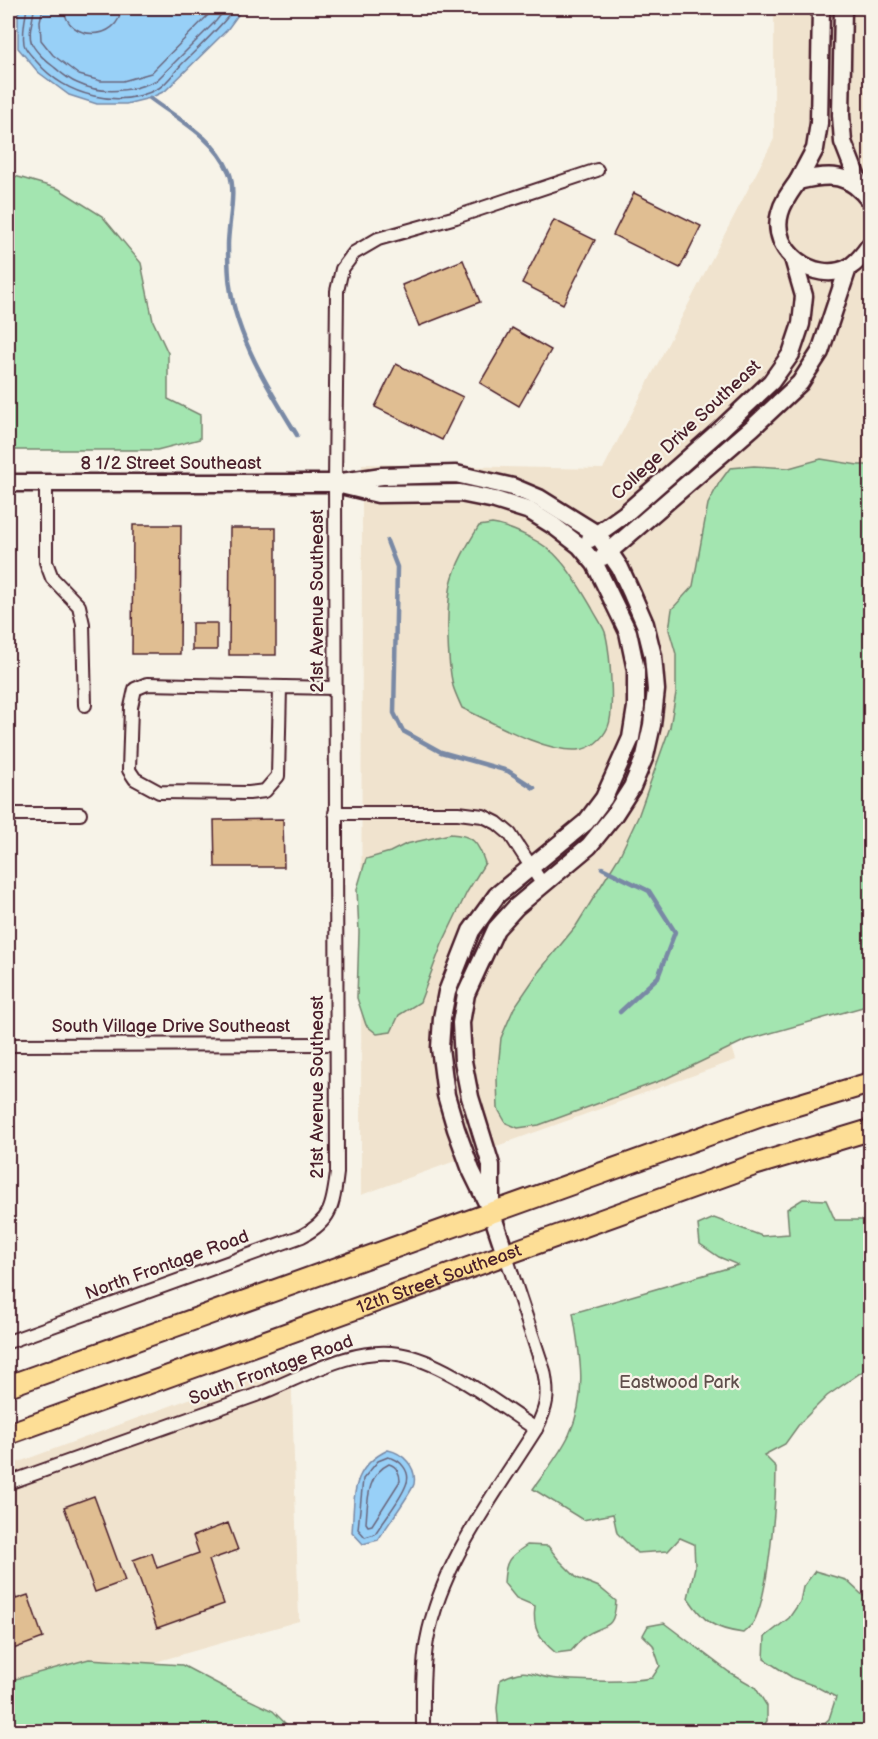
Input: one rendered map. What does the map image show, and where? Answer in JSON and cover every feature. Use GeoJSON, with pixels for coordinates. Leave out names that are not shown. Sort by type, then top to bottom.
{"type":"FeatureCollection","features":[{"type":"Feature","properties":{"kind":"main road"},"geometry":{"type":"LineString","coordinates":[[8,1386],[764,1115],[870,1083]]}},
{"type":"Feature","properties":{"kind":"main road","name":"12th Street Southeast"},"geometry":{"type":"LineString","coordinates":[[8,1434],[754,1165],[870,1130]]}},
{"type":"Feature","properties":{"kind":"street"},"geometry":{"type":"LineString","coordinates":[[798,181],[815,149],[819,123],[821,8]]}},
{"type":"Feature","properties":{"kind":"street"},"geometry":{"type":"LineString","coordinates":[[843,8],[841,115],[843,142],[866,195]]}},
{"type":"Feature","properties":{"kind":"street","name":"21st Avenue Southeast"},"geometry":{"type":"LineString","coordinates":[[330,1211],[337,1173],[334,483],[338,291],[342,269],[354,253],[378,239],[467,214],[597,170]]}},
{"type":"Feature","properties":{"kind":"street"},"geometry":{"type":"LineString","coordinates":[[798,181],[817,176],[835,176],[847,179],[866,195]]}},
{"type":"Feature","properties":{"kind":"street","name":"College Drive Southeast"},"geometry":{"type":"LineString","coordinates":[[580,546],[642,499],[771,382],[791,354],[801,324],[804,296],[792,258],[784,246],[779,229],[779,214],[798,181]]}},
{"type":"Feature","properties":{"kind":"street"},"geometry":{"type":"LineString","coordinates":[[792,258],[806,268],[820,272],[837,271],[862,256]]}},
{"type":"Feature","properties":{"kind":"street"},"geometry":{"type":"LineString","coordinates":[[423,1731],[423,1689],[427,1641],[440,1593],[452,1564],[469,1534],[536,1430],[546,1410],[548,1388],[491,1211],[471,1170],[446,1095],[440,1048],[447,992],[471,931],[497,895],[586,822],[604,798],[631,738],[636,707],[636,670],[628,632],[595,564],[752,428],[800,382],[820,352],[862,256]]}},
{"type":"Feature","properties":{"kind":"street","name":"8 1/2 Street Southeast"},"geometry":{"type":"LineString","coordinates":[[8,483],[334,483],[382,476],[456,474],[484,479],[539,498],[597,534],[609,552]]}},
{"type":"Feature","properties":{"kind":"street"},"geometry":{"type":"LineString","coordinates":[[46,483],[46,562],[52,578],[79,606],[83,624],[85,705]]}},
{"type":"Feature","properties":{"kind":"street","name":"8 1/2 Street Southeast"},"geometry":{"type":"LineString","coordinates":[[334,483],[378,494],[460,493],[495,500],[530,512],[555,526],[580,546],[595,564]]}},
{"type":"Feature","properties":{"kind":"street"},"geometry":{"type":"LineString","coordinates":[[491,1211],[490,1165],[470,1097],[464,1061],[460,1023],[466,993],[496,929],[516,907],[589,846],[614,815],[632,787],[645,756],[652,725],[656,690],[653,656],[645,624],[620,568],[609,552]]}},
{"type":"Feature","properties":{"kind":"street"},"geometry":{"type":"LineString","coordinates":[[280,687],[278,776],[265,791],[249,793],[159,792],[135,780],[129,770],[131,707],[135,689],[147,684],[334,688]]}},
{"type":"Feature","properties":{"kind":"street"},"geometry":{"type":"LineString","coordinates":[[334,813],[458,813],[483,816],[497,823],[510,834],[543,885]]}},
{"type":"Feature","properties":{"kind":"street"},"geometry":{"type":"LineString","coordinates":[[8,814],[80,814]]}},
{"type":"Feature","properties":{"kind":"street","name":"South Village Drive Southeast"},"geometry":{"type":"LineString","coordinates":[[8,1045],[336,1044]]}},
{"type":"Feature","properties":{"kind":"street","name":"North Frontage Road"},"geometry":{"type":"LineString","coordinates":[[8,1342],[302,1236],[317,1227],[330,1211]]}},
{"type":"Feature","properties":{"kind":"street","name":"South Frontage Road"},"geometry":{"type":"LineString","coordinates":[[8,1483],[259,1394],[344,1360],[370,1354],[395,1353],[419,1358],[441,1368],[536,1430]]}},
{"type":"Feature","properties":{"kind":"shaded area"},"geometry":{"type":"Polygon","coordinates":[[[774,8],[870,8],[870,502],[696,926],[736,1060],[361,1195],[362,464],[603,469],[774,139],[774,8]]]}},
{"type":"Feature","properties":{"kind":"shaded area"},"geometry":{"type":"Polygon","coordinates":[[[291,1361],[299,1621],[8,1704],[8,1466],[291,1361]]]}},
{"type":"Feature","properties":{"kind":"green space"},"geometry":{"type":"Polygon","coordinates":[[[8,174],[59,189],[102,216],[141,263],[153,321],[168,353],[168,399],[200,415],[200,439],[157,450],[8,450],[8,174]]]}},
{"type":"Feature","properties":{"kind":"green space"},"geometry":{"type":"Polygon","coordinates":[[[821,459],[870,465],[870,1005],[746,1040],[665,1079],[539,1125],[518,1128],[506,1123],[498,1109],[497,1079],[501,1038],[514,1008],[540,970],[576,926],[619,857],[638,817],[670,727],[676,693],[676,654],[669,630],[672,609],[693,586],[708,504],[730,468],[754,466],[789,468],[821,459]]]}},
{"type":"Feature","properties":{"kind":"green space"},"geometry":{"type":"Polygon","coordinates":[[[492,524],[509,528],[528,537],[553,553],[573,576],[604,629],[610,666],[610,719],[603,736],[587,748],[564,749],[534,741],[462,708],[457,697],[453,686],[448,649],[448,608],[451,584],[459,561],[479,526],[492,524]]]}},
{"type":"Feature","properties":{"kind":"green space"},"geometry":{"type":"Polygon","coordinates":[[[450,834],[464,836],[474,841],[485,863],[467,892],[442,944],[420,1002],[399,1015],[391,1032],[377,1034],[366,1025],[357,998],[359,932],[357,889],[366,859],[390,852],[406,844],[450,834]]]}},
{"type":"Feature","properties":{"kind":"green space","name":"Eastwood Park"},"geometry":{"type":"Polygon","coordinates":[[[803,1199],[826,1200],[835,1220],[870,1220],[870,1366],[827,1396],[800,1423],[785,1444],[764,1455],[776,1467],[771,1548],[759,1610],[753,1623],[743,1633],[724,1629],[711,1623],[699,1613],[688,1598],[695,1567],[694,1544],[680,1538],[668,1551],[637,1553],[617,1533],[613,1514],[583,1520],[533,1489],[569,1435],[579,1405],[581,1375],[573,1313],[738,1265],[719,1257],[700,1244],[698,1225],[714,1218],[762,1236],[789,1234],[787,1209],[803,1199]]]}},
{"type":"Feature","properties":{"kind":"green space"},"geometry":{"type":"Polygon","coordinates":[[[527,1545],[548,1546],[577,1578],[599,1587],[616,1601],[610,1623],[584,1637],[571,1651],[556,1653],[545,1643],[536,1627],[535,1606],[516,1598],[504,1583],[505,1569],[509,1560],[527,1545]]]}},
{"type":"Feature","properties":{"kind":"green space"},"geometry":{"type":"Polygon","coordinates":[[[815,1571],[846,1580],[870,1602],[870,1731],[815,1731],[829,1719],[836,1697],[793,1678],[764,1659],[765,1637],[789,1618],[800,1602],[803,1587],[815,1571]]]}},
{"type":"Feature","properties":{"kind":"green space"},"geometry":{"type":"Polygon","coordinates":[[[664,1623],[729,1672],[755,1687],[767,1706],[767,1721],[759,1731],[499,1731],[497,1708],[500,1680],[525,1672],[558,1679],[617,1681],[652,1678],[660,1666],[653,1645],[643,1635],[648,1626],[664,1623]]]}},
{"type":"Feature","properties":{"kind":"green space"},"geometry":{"type":"Polygon","coordinates":[[[89,1659],[182,1665],[273,1711],[293,1731],[8,1731],[8,1681],[89,1659]]]}},
{"type":"Feature","properties":{"kind":"water"},"geometry":{"type":"Polygon","coordinates":[[[22,8],[80,8],[92,12],[108,8],[243,8],[227,30],[165,91],[150,98],[126,104],[97,104],[69,95],[38,72],[18,48],[18,13],[22,8]]]}},
{"type":"Feature","properties":{"kind":"water"},"geometry":{"type":"Polygon","coordinates":[[[388,1450],[399,1454],[408,1462],[413,1472],[414,1484],[378,1540],[363,1544],[352,1532],[357,1484],[367,1465],[388,1450]]]}},
{"type":"Feature","properties":{"kind":"building"},"geometry":{"type":"Polygon","coordinates":[[[634,193],[701,226],[680,268],[613,235],[634,193]]]}},
{"type":"Feature","properties":{"kind":"building"},"geometry":{"type":"Polygon","coordinates":[[[554,220],[595,240],[563,304],[522,283],[554,220]]]}},
{"type":"Feature","properties":{"kind":"building"},"geometry":{"type":"Polygon","coordinates":[[[463,260],[480,302],[419,326],[402,285],[463,260]]]}},
{"type":"Feature","properties":{"kind":"building"},"geometry":{"type":"Polygon","coordinates":[[[512,328],[551,350],[519,406],[480,383],[512,328]]]}},
{"type":"Feature","properties":{"kind":"building"},"geometry":{"type":"Polygon","coordinates":[[[396,364],[463,397],[442,440],[375,407],[396,364]]]}},
{"type":"Feature","properties":{"kind":"building"},"geometry":{"type":"Polygon","coordinates":[[[133,525],[181,525],[180,654],[132,654],[133,525]]]}},
{"type":"Feature","properties":{"kind":"building"},"geometry":{"type":"Polygon","coordinates":[[[230,528],[276,528],[276,655],[229,655],[230,528]]]}},
{"type":"Feature","properties":{"kind":"building"},"geometry":{"type":"Polygon","coordinates":[[[192,623],[217,623],[217,650],[192,650],[192,623]]]}},
{"type":"Feature","properties":{"kind":"building"},"geometry":{"type":"Polygon","coordinates":[[[283,819],[284,867],[215,867],[214,820],[283,819]]]}},
{"type":"Feature","properties":{"kind":"building"},"geometry":{"type":"Polygon","coordinates":[[[94,1496],[125,1581],[95,1592],[64,1507],[94,1496]]]}},
{"type":"Feature","properties":{"kind":"building"},"geometry":{"type":"Polygon","coordinates":[[[228,1523],[238,1550],[209,1560],[224,1604],[157,1628],[133,1560],[152,1553],[157,1568],[199,1553],[193,1536],[228,1523]]]}},
{"type":"Feature","properties":{"kind":"building"},"geometry":{"type":"Polygon","coordinates":[[[12,1586],[16,1599],[28,1595],[43,1638],[8,1651],[8,1588],[12,1586]]]}},
{"type":"Feature","properties":{"kind":"waterway"},"geometry":{"type":"LineString","coordinates":[[150,98],[205,139],[229,172],[232,198],[228,266],[234,306],[256,364],[297,435]]}},
{"type":"Feature","properties":{"kind":"waterway"},"geometry":{"type":"LineString","coordinates":[[387,541],[397,567],[394,713],[403,731],[441,752],[508,771],[534,788]]}},
{"type":"Feature","properties":{"kind":"waterway"},"geometry":{"type":"LineString","coordinates":[[602,868],[649,891],[675,932],[658,977],[620,1012]]}}]}
